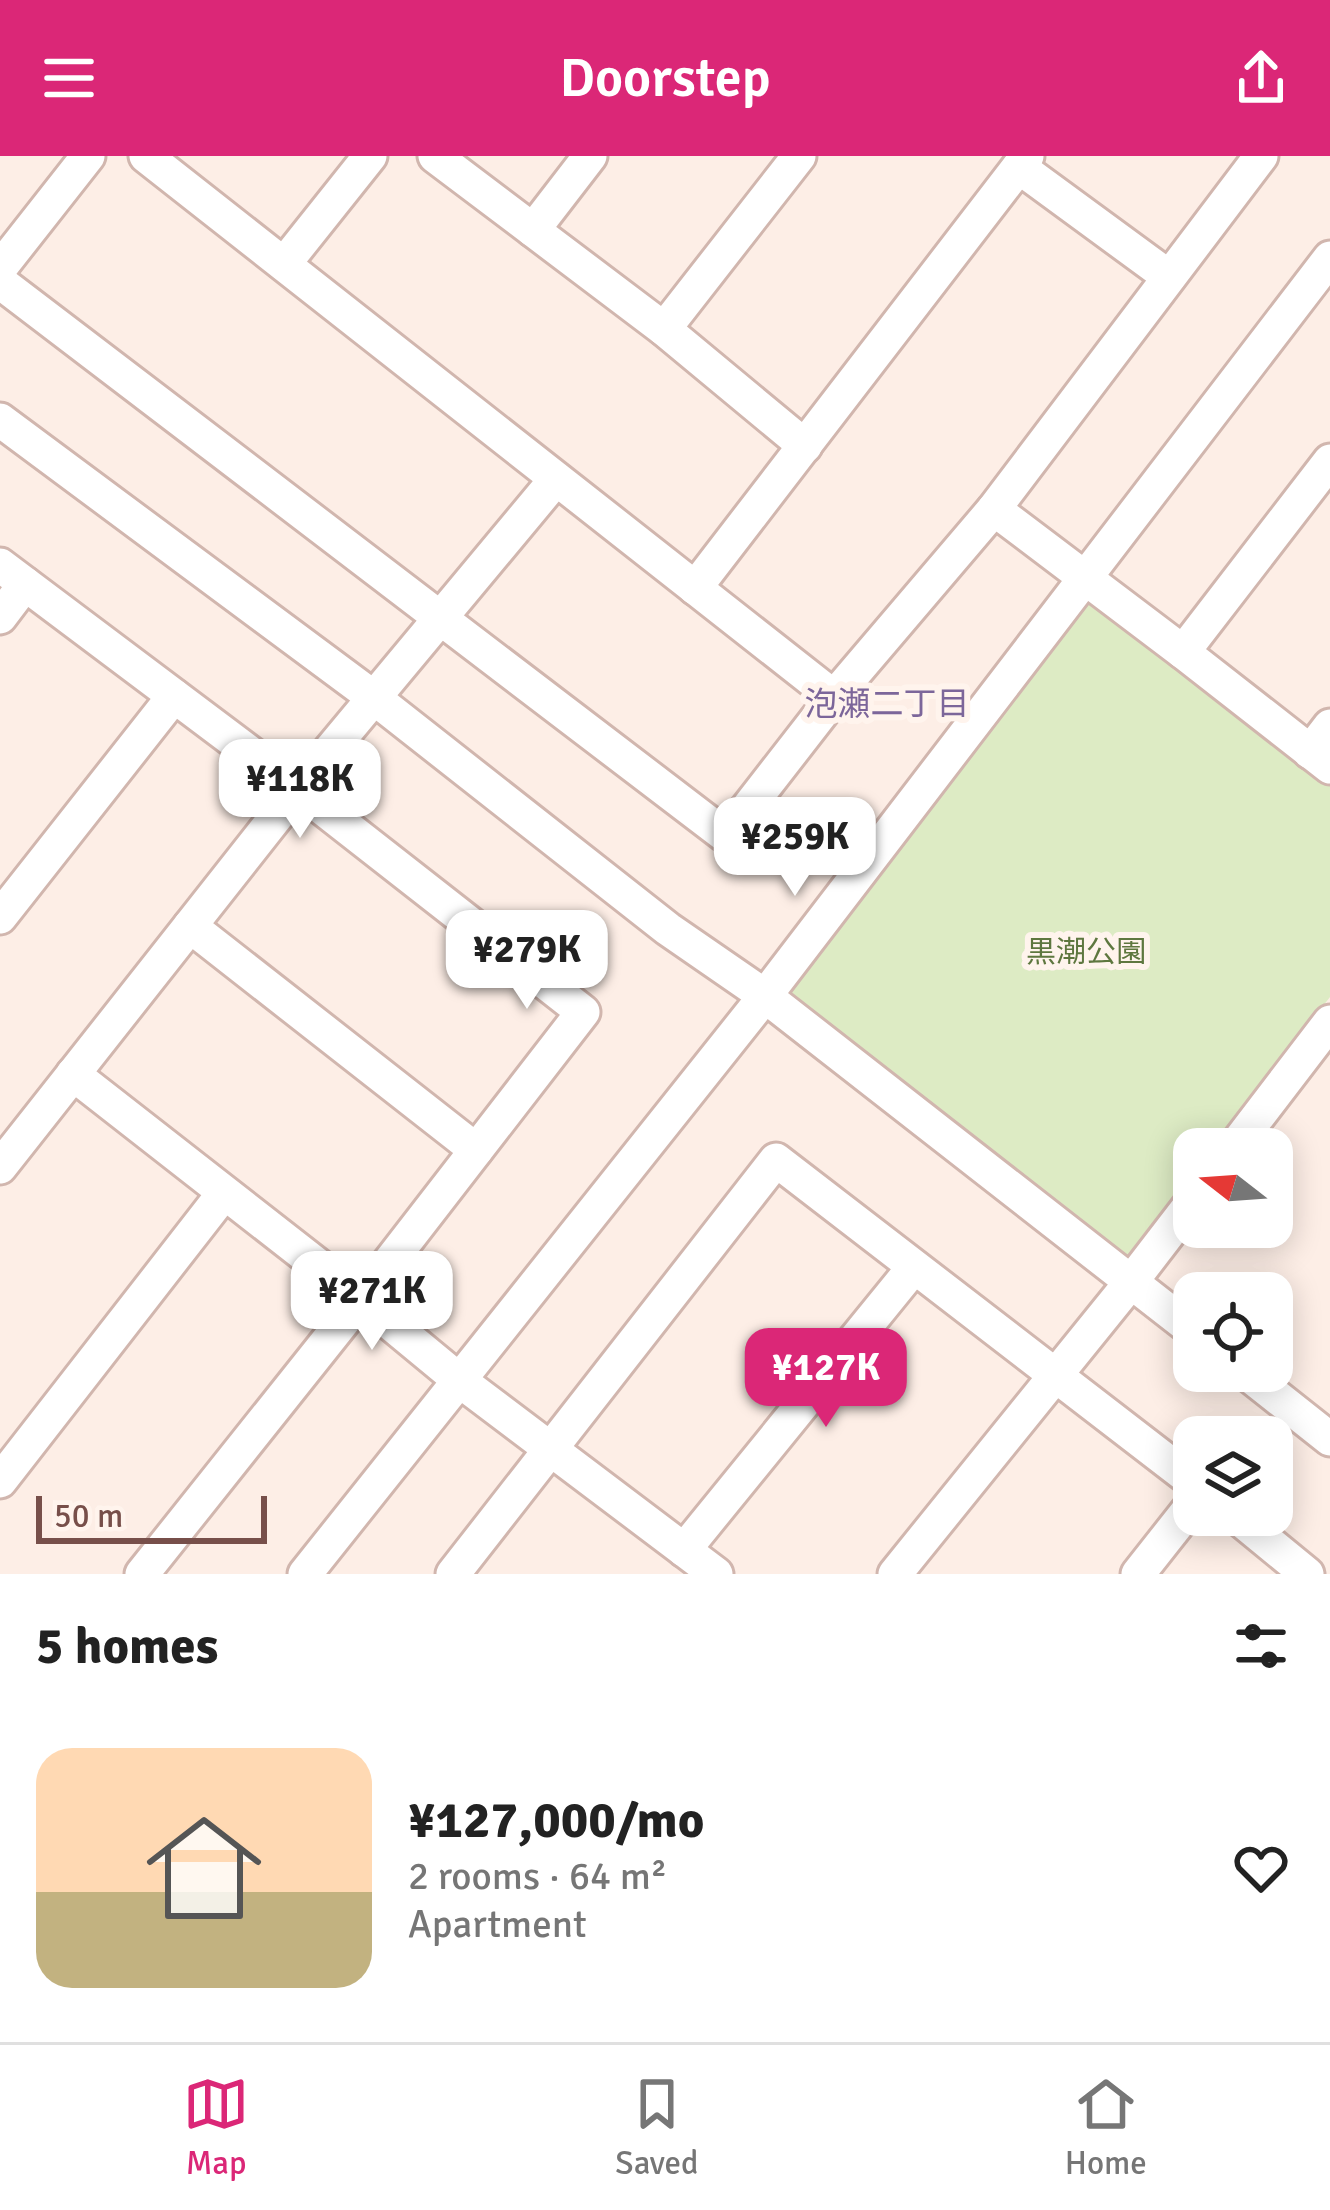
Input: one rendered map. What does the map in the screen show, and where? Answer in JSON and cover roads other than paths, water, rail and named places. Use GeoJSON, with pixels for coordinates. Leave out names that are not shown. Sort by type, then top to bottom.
{"type":"FeatureCollection","features":[{"type":"Feature","properties":{"kind":"street"},"geometry":{"type":"LineString","coordinates":[[0,268],[88,156]]}},
{"type":"Feature","properties":{"kind":"street"},"geometry":{"type":"LineString","coordinates":[[146,156],[834,697]]}},
{"type":"Feature","properties":{"kind":"street"},"geometry":{"type":"LineString","coordinates":[[284,264],[370,156]]}},
{"type":"Feature","properties":{"kind":"street"},"geometry":{"type":"LineString","coordinates":[[435,156],[664,329],[805,446]]}},
{"type":"Feature","properties":{"kind":"street"},"geometry":{"type":"LineString","coordinates":[[533,230],[590,156]]}},
{"type":"Feature","properties":{"kind":"street"},"geometry":{"type":"LineString","coordinates":[[664,329],[799,156]]}},
{"type":"Feature","properties":{"kind":"street"},"geometry":{"type":"LineString","coordinates":[[0,282],[726,836],[834,697],[994,509],[1261,156]]}},
{"type":"Feature","properties":{"kind":"street"},"geometry":{"type":"LineString","coordinates":[[695,588],[1023,162],[1169,277]]}},
{"type":"Feature","properties":{"kind":"street"},"geometry":{"type":"LineString","coordinates":[[305,1574],[765,996],[1330,258]]}},
{"type":"Feature","properties":{"kind":"street"},"geometry":{"type":"LineString","coordinates":[[0,420],[374,697],[668,929],[765,996],[1173,1315]]}},
{"type":"Feature","properties":{"kind":"street"},"geometry":{"type":"LineString","coordinates":[[1183,652],[1330,461]]}},
{"type":"Feature","properties":{"kind":"street"},"geometry":{"type":"LineString","coordinates":[[0,1167],[298,789],[556,478]]}},
{"type":"Feature","properties":{"kind":"street"},"geometry":{"type":"LineString","coordinates":[[994,509],[1183,652],[1323,748]]}},
{"type":"Feature","properties":{"kind":"street"},"geometry":{"type":"LineString","coordinates":[[0,617],[12,575],[298,789],[583,1012],[142,1574]]}},
{"type":"Feature","properties":{"kind":"street"},"geometry":{"type":"LineString","coordinates":[[0,916],[174,696]]}},
{"type":"Feature","properties":{"kind":"street"},"geometry":{"type":"LineString","coordinates":[[190,926],[476,1150]]}},
{"type":"Feature","properties":{"kind":"street"},"geometry":{"type":"LineString","coordinates":[[1249,1128],[1330,1022]]}},
{"type":"Feature","properties":{"kind":"street"},"geometry":{"type":"LineString","coordinates":[[73,1074],[459,1380],[716,1574]]}},
{"type":"Feature","properties":{"kind":"street"},"geometry":{"type":"LineString","coordinates":[[453,1574],[776,1160],[1173,1466]]}},
{"type":"Feature","properties":{"kind":"street"},"geometry":{"type":"LineString","coordinates":[[0,1481],[224,1193]]}},
{"type":"Feature","properties":{"kind":"street"},"geometry":{"type":"LineString","coordinates":[[895,1574],[1173,1227]]}},
{"type":"Feature","properties":{"kind":"street"},"geometry":{"type":"LineString","coordinates":[[685,1550],[914,1268]]}},
{"type":"Feature","properties":{"kind":"street"},"geometry":{"type":"LineString","coordinates":[[1271,1392],[1330,1438]]}},
{"type":"Feature","properties":{"kind":"street"},"geometry":{"type":"LineString","coordinates":[[1138,1574],[1173,1530]]}},
{"type":"Feature","properties":{"kind":"street"},"geometry":{"type":"LineString","coordinates":[[1261,1536],[1307,1574]]}},
{"type":"Feature","properties":{"kind":"district","name":"泡瀬二丁目"},"geometry":{"type":"Point","coordinates":[887,703]}},
{"type":"Feature","properties":{"kind":"park label","name":"黒潮公園"},"geometry":{"type":"Point","coordinates":[1086,952]}}]}
